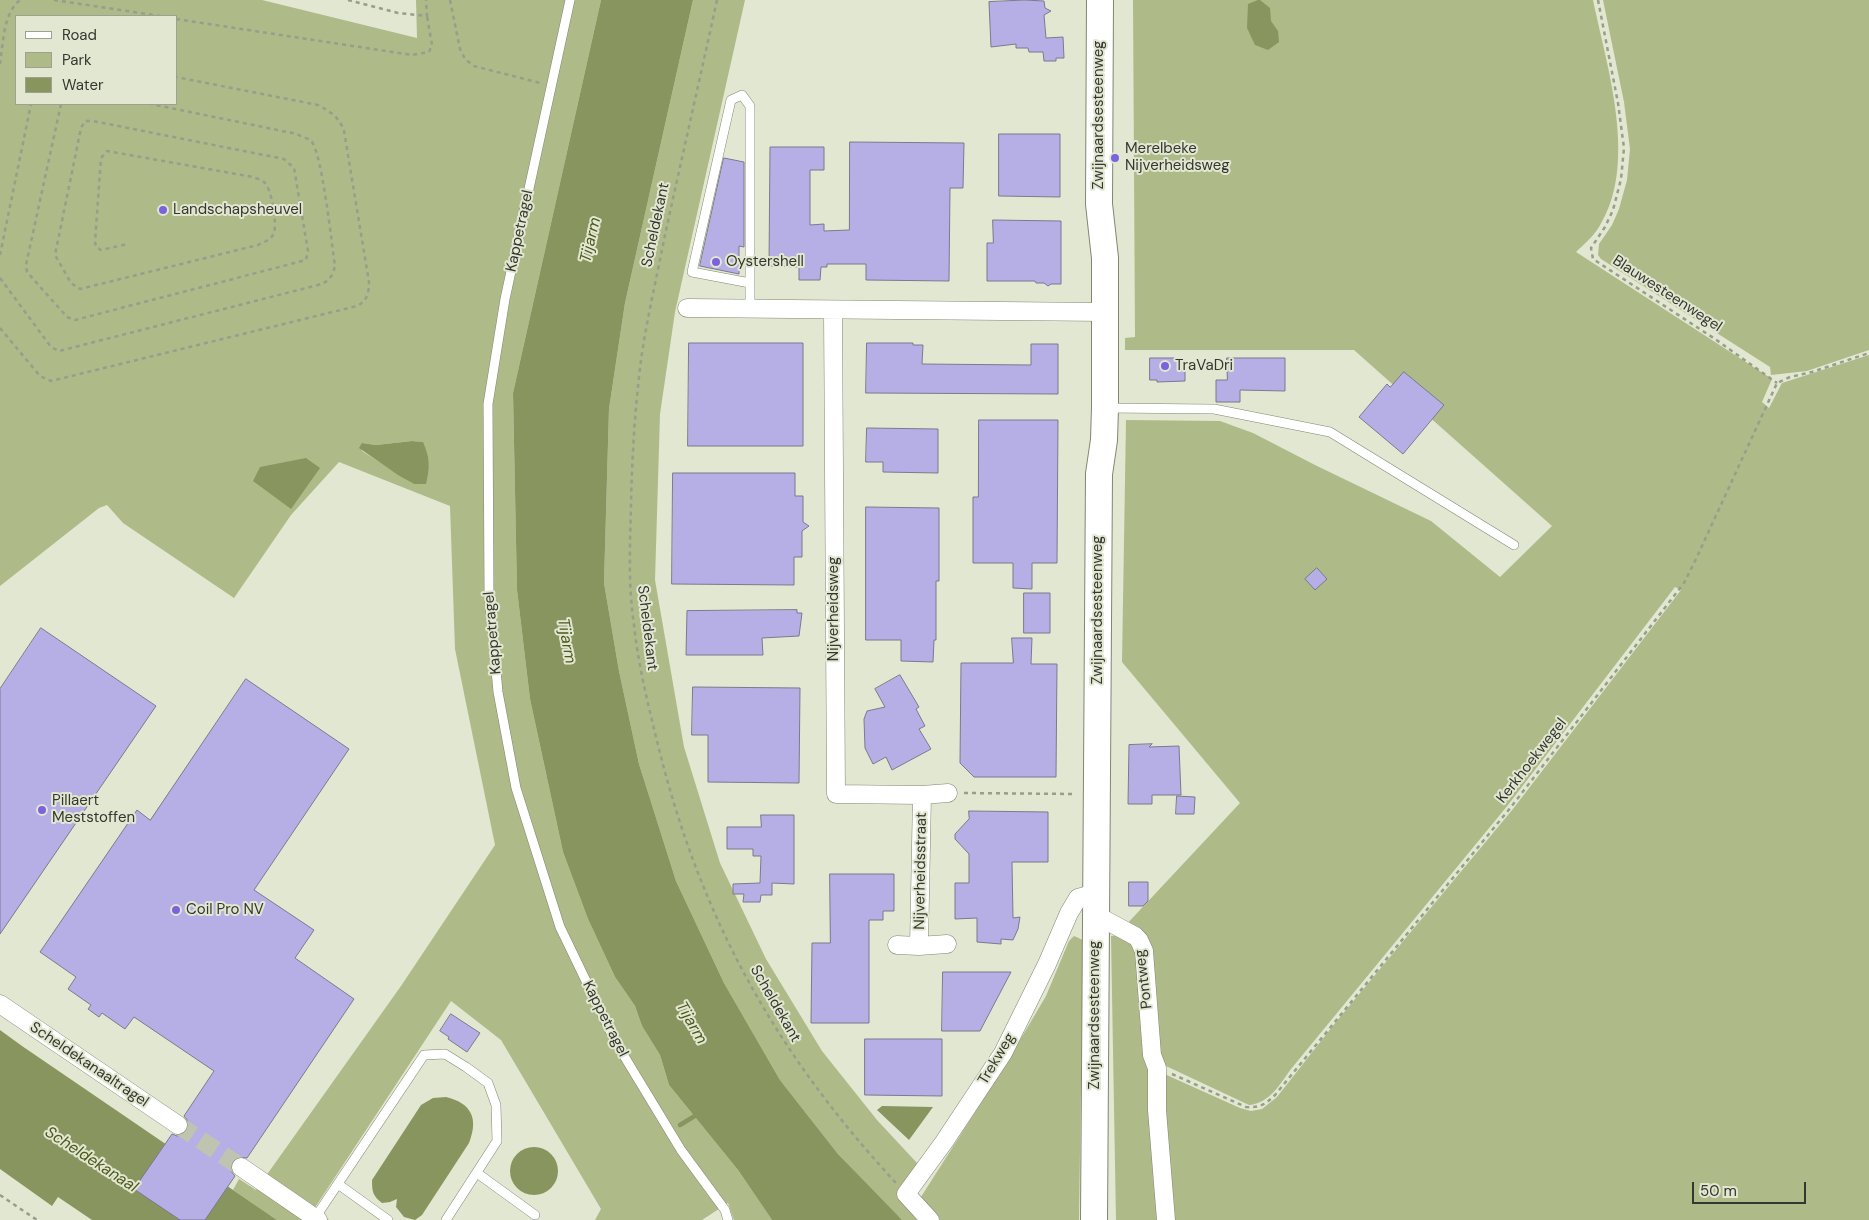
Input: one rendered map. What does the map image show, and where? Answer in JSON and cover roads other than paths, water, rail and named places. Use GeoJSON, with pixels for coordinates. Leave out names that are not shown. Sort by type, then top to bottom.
{"type":"FeatureCollection","features":[{"type":"Feature","properties":{"kind":"main road","name":"Zwijnaardsesteenweg"},"geometry":{"type":"LineString","coordinates":[[1094,1220],[1099,474],[1104,440],[1105,408],[1105,258],[1099,204],[1100,0]]}},
{"type":"Feature","properties":{"kind":"street"},"geometry":{"type":"LineString","coordinates":[[687,308],[833,311],[1105,312]]}},
{"type":"Feature","properties":{"kind":"street","name":"Nijverheidsweg"},"geometry":{"type":"LineString","coordinates":[[833,311],[836,794],[922,795],[948,793]]}},
{"type":"Feature","properties":{"kind":"street","name":"Nijverheidsstraat"},"geometry":{"type":"LineString","coordinates":[[919,946],[922,795]]}},
{"type":"Feature","properties":{"kind":"street","name":"Trekweg"},"geometry":{"type":"LineString","coordinates":[[930,1220],[906,1194],[944,1142],[1003,1053],[1078,898],[1096,904]]}},
{"type":"Feature","properties":{"kind":"street","name":"Pontweg"},"geometry":{"type":"LineString","coordinates":[[1096,904],[1135,936],[1144,951],[1152,1056],[1157,1068],[1158,1118],[1166,1220]]}},
{"type":"Feature","properties":{"kind":"street"},"geometry":{"type":"LineString","coordinates":[[897,945],[947,944]]}},
{"type":"Feature","properties":{"kind":"street","name":"Scheldekanaaltragel"},"geometry":{"type":"LineString","coordinates":[[0,1004],[178,1125]]}},
{"type":"Feature","properties":{"kind":"street"},"geometry":{"type":"LineString","coordinates":[[241,1168],[316,1219]]}},
{"type":"Feature","properties":{"kind":"lane","name":"Kappetragel"},"geometry":{"type":"LineString","coordinates":[[570,0],[505,299],[488,404],[489,595],[498,692],[516,788],[560,926],[614,1041],[681,1150],[725,1210],[728,1220]]}},
{"type":"Feature","properties":{"kind":"lane"},"geometry":{"type":"LineString","coordinates":[[750,283],[692,272],[731,100],[742,95],[750,106],[750,283],[750,309]]}},
{"type":"Feature","properties":{"kind":"lane"},"geometry":{"type":"LineString","coordinates":[[1105,408],[1214,409],[1330,432],[1514,546]]}},
{"type":"Feature","properties":{"kind":"lane"},"geometry":{"type":"LineString","coordinates":[[316,1219],[424,1055],[445,1054],[488,1083],[496,1105],[497,1141],[446,1220]]}},
{"type":"Feature","properties":{"kind":"lane"},"geometry":{"type":"LineString","coordinates":[[477,1173],[535,1215]]}},
{"type":"Feature","properties":{"kind":"lane"},"geometry":{"type":"LineString","coordinates":[[338,1184],[388,1220]]}},
{"type":"Feature","properties":{"kind":"water","name":"Tijarm"},"geometry":{"type":"Polygon","coordinates":[[[601,0],[693,0],[625,303],[609,409],[604,583],[619,671],[639,764],[676,881],[724,983],[780,1080],[838,1154],[902,1220],[772,1220],[738,1170],[669,1085],[660,1055],[642,1026],[635,1006],[615,977],[588,919],[563,852],[530,699],[517,590],[513,393],[601,0]]]}},
{"type":"Feature","properties":{"kind":"water"},"geometry":{"type":"Polygon","coordinates":[[[1258,0],[1270,8],[1271,21],[1278,31],[1279,42],[1268,50],[1255,45],[1247,28],[1248,4],[1258,0]]]}},
{"type":"Feature","properties":{"kind":"water"},"geometry":{"type":"Polygon","coordinates":[[[412,441],[423,442],[425,448],[429,463],[426,484],[414,484],[359,448],[362,443],[376,445],[412,441]]]}},
{"type":"Feature","properties":{"kind":"water"},"geometry":{"type":"Polygon","coordinates":[[[306,458],[320,468],[291,509],[253,481],[260,467],[306,458]]]}},
{"type":"Feature","properties":{"kind":"water","name":"Scheldekanaal"},"geometry":{"type":"Polygon","coordinates":[[[0,1030],[277,1220],[92,1220],[58,1197],[52,1206],[0,1169],[0,1030]]]}},
{"type":"Feature","properties":{"kind":"water"},"geometry":{"type":"Polygon","coordinates":[[[446,1097],[462,1103],[471,1113],[473,1126],[469,1143],[422,1215],[415,1220],[404,1217],[396,1207],[397,1199],[382,1203],[375,1196],[372,1180],[421,1105],[433,1098],[446,1097]]]}},
{"type":"Feature","properties":{"kind":"water"},"geometry":{"type":"Polygon","coordinates":[[[882,1106],[933,1107],[909,1140],[877,1110],[882,1106]]]}},
{"type":"Feature","properties":{"kind":"water"},"geometry":{"type":"Polygon","coordinates":[[[529,1147],[539,1147],[548,1151],[554,1157],[557,1162],[557,1180],[548,1191],[539,1195],[529,1195],[520,1191],[514,1185],[510,1176],[510,1166],[514,1157],[520,1151],[529,1147]]]}},
{"type":"Feature","properties":{"kind":"waterway"},"geometry":{"type":"LineString","coordinates":[[680,1125],[698,1114]]}},
{"type":"Feature","properties":{"kind":"tunnel"},"geometry":{"type":"LineString","coordinates":[[178,1125],[241,1167]]}},
{"type":"Feature","properties":{"kind":"place","name":"Merelbeke Nijverheidsweg"},"geometry":{"type":"Point","coordinates":[1115,158]}},
{"type":"Feature","properties":{"kind":"place","name":"Landschapsheuvel"},"geometry":{"type":"Point","coordinates":[163,210]}},
{"type":"Feature","properties":{"kind":"place","name":"Oystershell"},"geometry":{"type":"Point","coordinates":[716,262]}},
{"type":"Feature","properties":{"kind":"place","name":"TraVaDri"},"geometry":{"type":"Point","coordinates":[1165,366]}},
{"type":"Feature","properties":{"kind":"place","name":"Pillaert Meststoffen"},"geometry":{"type":"Point","coordinates":[42,810]}},
{"type":"Feature","properties":{"kind":"place","name":"Coil Pro NV"},"geometry":{"type":"Point","coordinates":[176,910]}}]}
